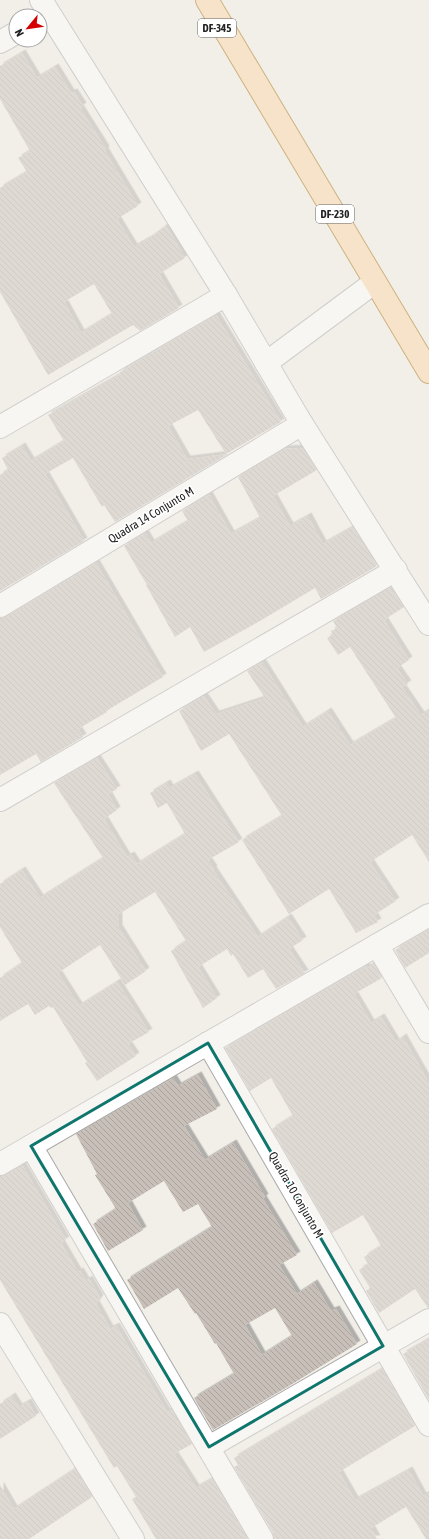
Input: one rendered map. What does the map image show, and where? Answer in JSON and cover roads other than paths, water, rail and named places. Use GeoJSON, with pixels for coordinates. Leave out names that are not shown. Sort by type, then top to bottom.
{"type":"FeatureCollection","features":[{"type":"Feature","properties":{"kind":"main road","name":"DF-345"},"geometry":{"type":"LineString","coordinates":[[193,0],[241,56]]}},
{"type":"Feature","properties":{"kind":"main road","name":"DF-230"},"geometry":{"type":"LineString","coordinates":[[207,0],[429,372]]}},
{"type":"Feature","properties":{"kind":"street"},"geometry":{"type":"LineString","coordinates":[[48,19],[226,295],[302,424],[429,624]]}},
{"type":"Feature","properties":{"kind":"street"},"geometry":{"type":"LineString","coordinates":[[266,363],[375,282]]}},
{"type":"Feature","properties":{"kind":"street"},"geometry":{"type":"LineString","coordinates":[[0,427],[226,295]]}},
{"type":"Feature","properties":{"kind":"street","name":"Quadra 14 Conjunto M"},"geometry":{"type":"LineString","coordinates":[[0,606],[302,424]]}},
{"type":"Feature","properties":{"kind":"street"},"geometry":{"type":"LineString","coordinates":[[0,800],[396,570]]}},
{"type":"Feature","properties":{"kind":"street"},"geometry":{"type":"LineString","coordinates":[[0,1164],[429,915]]}},
{"type":"Feature","properties":{"kind":"street"},"geometry":{"type":"LineString","coordinates":[[377,945],[429,1032]]}},
{"type":"Feature","properties":{"kind":"street","name":"Quadra 10 Conjunto M"},"geometry":{"type":"LineString","coordinates":[[208,1043],[429,1425]]}},
{"type":"Feature","properties":{"kind":"street"},"geometry":{"type":"LineString","coordinates":[[31,1146],[262,1539]]}},
{"type":"Feature","properties":{"kind":"street"},"geometry":{"type":"LineString","coordinates":[[209,1448],[429,1320]]}},
{"type":"Feature","properties":{"kind":"street"},"geometry":{"type":"LineString","coordinates":[[0,1324],[133,1539]]}}]}
